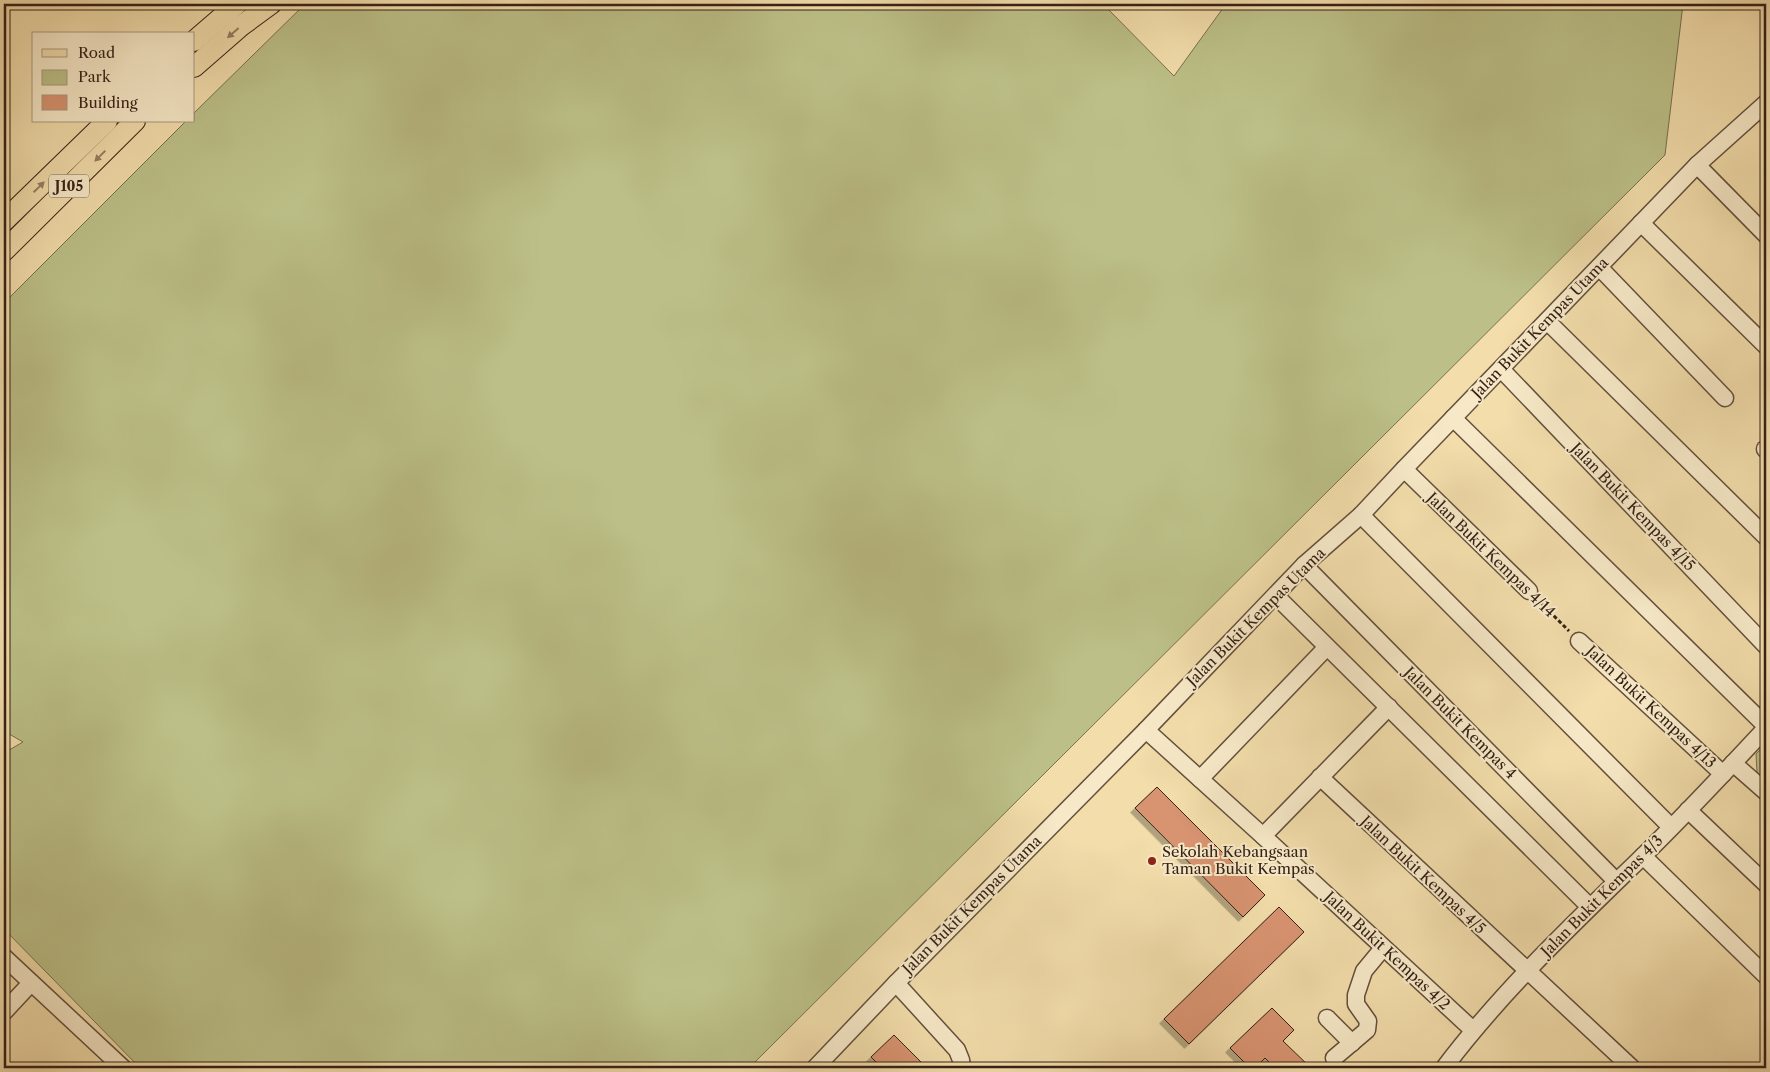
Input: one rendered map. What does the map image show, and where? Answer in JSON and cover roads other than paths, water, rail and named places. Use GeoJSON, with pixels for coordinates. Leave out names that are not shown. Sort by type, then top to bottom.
{"type":"FeatureCollection","features":[{"type":"Feature","properties":{"kind":"main road"},"geometry":{"type":"LineString","coordinates":[[195,41],[237,4]]}},
{"type":"Feature","properties":{"kind":"main road"},"geometry":{"type":"LineString","coordinates":[[195,66],[241,26],[272,4]]}},
{"type":"Feature","properties":{"kind":"main road","name":"J105"},"geometry":{"type":"LineString","coordinates":[[4,220],[106,122]]}},
{"type":"Feature","properties":{"kind":"main road","name":"J105"},"geometry":{"type":"LineString","coordinates":[[4,251],[134,122]]}},
{"type":"Feature","properties":{"kind":"street","name":"Jalan Bukit Kempas Utama"},"geometry":{"type":"LineString","coordinates":[[815,1068],[896,983],[1146,730],[1304,565],[1361,515],[1641,223],[1698,165],[1766,102]]}},
{"type":"Feature","properties":{"kind":"street"},"geometry":{"type":"LineString","coordinates":[[1698,165],[1766,235]]}},
{"type":"Feature","properties":{"kind":"street"},"geometry":{"type":"LineString","coordinates":[[1641,223],[1766,346]]}},
{"type":"Feature","properties":{"kind":"street"},"geometry":{"type":"LineString","coordinates":[[1599,267],[1724,398]]}},
{"type":"Feature","properties":{"kind":"street"},"geometry":{"type":"LineString","coordinates":[[1547,321],[1766,537]]}},
{"type":"Feature","properties":{"kind":"street","name":"Jalan Bukit Kempas 4/15"},"geometry":{"type":"LineString","coordinates":[[1500,369],[1766,646]]}},
{"type":"Feature","properties":{"kind":"street"},"geometry":{"type":"LineString","coordinates":[[1453,418],[1766,727]]}},
{"type":"Feature","properties":{"kind":"street","name":"Jalan Bukit Kempas 4/14"},"geometry":{"type":"LineString","coordinates":[[1404,469],[1529,591]]}},
{"type":"Feature","properties":{"kind":"street"},"geometry":{"type":"LineString","coordinates":[[1361,515],[1671,827]]}},
{"type":"Feature","properties":{"kind":"street","name":"Jalan Bukit Kempas 4"},"geometry":{"type":"LineString","coordinates":[[1304,565],[1616,881]]}},
{"type":"Feature","properties":{"kind":"street"},"geometry":{"type":"LineString","coordinates":[[1276,596],[1590,907]]}},
{"type":"Feature","properties":{"kind":"street","name":"Jalan Bukit Kempas 4/13"},"geometry":{"type":"LineString","coordinates":[[1579,641],[1728,769],[1766,792]]}},
{"type":"Feature","properties":{"kind":"street"},"geometry":{"type":"LineString","coordinates":[[1200,778],[1327,647]]}},
{"type":"Feature","properties":{"kind":"street"},"geometry":{"type":"LineString","coordinates":[[1263,836],[1389,707]]}},
{"type":"Feature","properties":{"kind":"street","name":"Jalan Bukit Kempas 4/3"},"geometry":{"type":"LineString","coordinates":[[1444,1068],[1473,1030],[1527,972],[1728,769],[1766,727]]}},
{"type":"Feature","properties":{"kind":"street","name":"Jalan Bukit Kempas 4/2"},"geometry":{"type":"LineString","coordinates":[[1146,730],[1473,1030]]}},
{"type":"Feature","properties":{"kind":"street","name":"Jalan Bukit Kempas 4/5"},"geometry":{"type":"LineString","coordinates":[[1320,778],[1632,1068]]}},
{"type":"Feature","properties":{"kind":"street"},"geometry":{"type":"LineString","coordinates":[[1688,810],[1766,884]]}},
{"type":"Feature","properties":{"kind":"street"},"geometry":{"type":"LineString","coordinates":[[1643,856],[1766,976]]}},
{"type":"Feature","properties":{"kind":"street"},"geometry":{"type":"LineString","coordinates":[[1334,1058],[1364,1034],[1368,1026],[1368,1021],[1356,1004],[1356,1000],[1364,971],[1383,948]]}},
{"type":"Feature","properties":{"kind":"street"},"geometry":{"type":"LineString","coordinates":[[4,957],[123,1068]]}},
{"type":"Feature","properties":{"kind":"street"},"geometry":{"type":"LineString","coordinates":[[4,1012],[31,983]]}},
{"type":"Feature","properties":{"kind":"street"},"geometry":{"type":"LineString","coordinates":[[896,983],[957,1050],[962,1068]]}},
{"type":"Feature","properties":{"kind":"street"},"geometry":{"type":"LineString","coordinates":[[1327,1018],[1352,1043]]}},
{"type":"Feature","properties":{"kind":"place","name":"Sekolah Kebangsaan Taman Bukit Kempas"},"geometry":{"type":"Point","coordinates":[1152,861]}}]}
